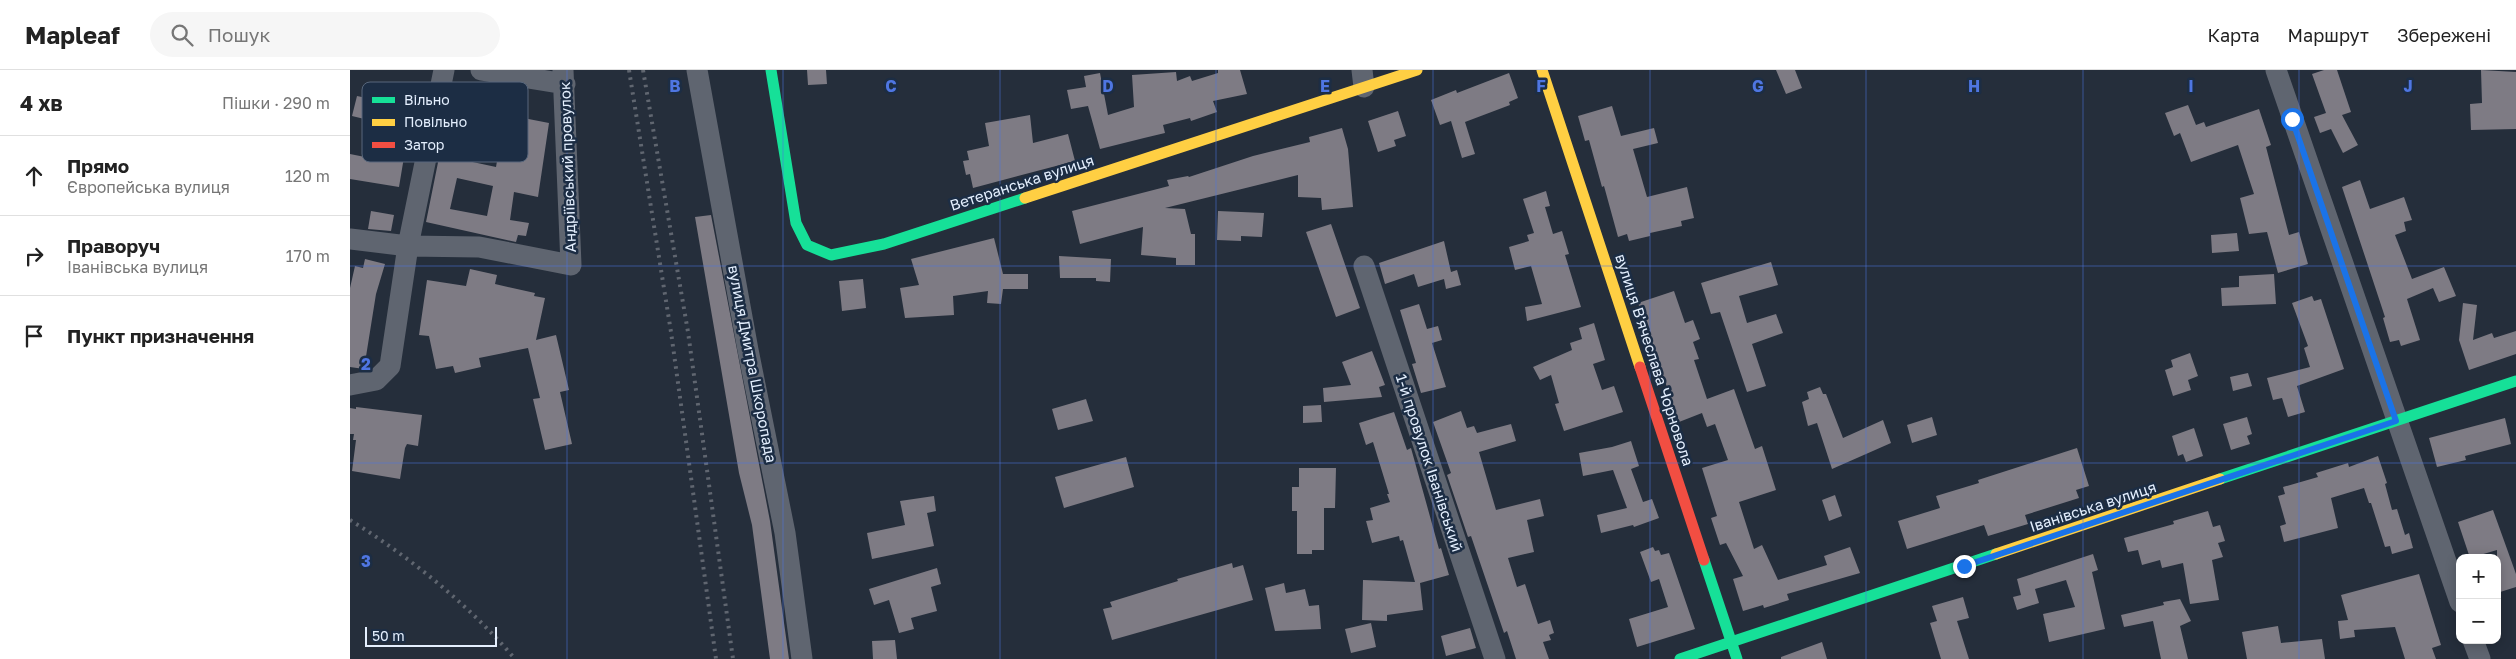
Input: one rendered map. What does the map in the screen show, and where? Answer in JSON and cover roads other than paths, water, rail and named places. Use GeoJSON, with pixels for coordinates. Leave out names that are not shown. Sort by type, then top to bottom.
{"type":"FeatureCollection","features":[{"type":"Feature","properties":{"kind":"street"},"geometry":{"type":"LineString","coordinates":[[481,70],[564,77]]}},
{"type":"Feature","properties":{"kind":"street","name":"вулиця Дмитра Шкоропада"},"geometry":{"type":"LineString","coordinates":[[697,70],[748,350],[785,533],[802,659]]}},
{"type":"Feature","properties":{"kind":"street","name":"Ветеранська вулиця"},"geometry":{"type":"LineString","coordinates":[[771,70],[796,223],[807,245],[831,255],[884,244],[1363,79],[1417,70]]}},
{"type":"Feature","properties":{"kind":"street","name":"вулиця В'ячеслава Чорновола"},"geometry":{"type":"LineString","coordinates":[[1542,70],[1736,659]]}},
{"type":"Feature","properties":{"kind":"street"},"geometry":{"type":"LineString","coordinates":[[2276,70],[2459,599]]}},
{"type":"Feature","properties":{"kind":"street","name":"Андріївський провулок"},"geometry":{"type":"LineString","coordinates":[[408,246],[479,247],[571,265],[564,77]]}},
{"type":"Feature","properties":{"kind":"street"},"geometry":{"type":"LineString","coordinates":[[350,385],[376,380],[390,366],[408,246],[425,162]]}},
{"type":"Feature","properties":{"kind":"street"},"geometry":{"type":"LineString","coordinates":[[350,239],[408,246]]}},
{"type":"Feature","properties":{"kind":"street","name":"1-й провулок Іванівський"},"geometry":{"type":"LineString","coordinates":[[1364,266],[1495,659]]}},
{"type":"Feature","properties":{"kind":"street","name":"Іванівська вулиця"},"geometry":{"type":"LineString","coordinates":[[1680,659],[2516,381]]}},
{"type":"Feature","properties":{"kind":"street"},"geometry":{"type":"LineString","coordinates":[[2474,644],[2480,659]]}},
{"type":"Feature","properties":{"kind":"railway"},"geometry":{"type":"LineString","coordinates":[[629,70],[671,332],[716,659]]}},
{"type":"Feature","properties":{"kind":"railway"},"geometry":{"type":"LineString","coordinates":[[643,70],[688,332],[733,659]]}},
{"type":"Feature","properties":{"kind":"railway"},"geometry":{"type":"LineString","coordinates":[[350,520],[395,550],[438,583],[478,619],[515,659]]}}]}
